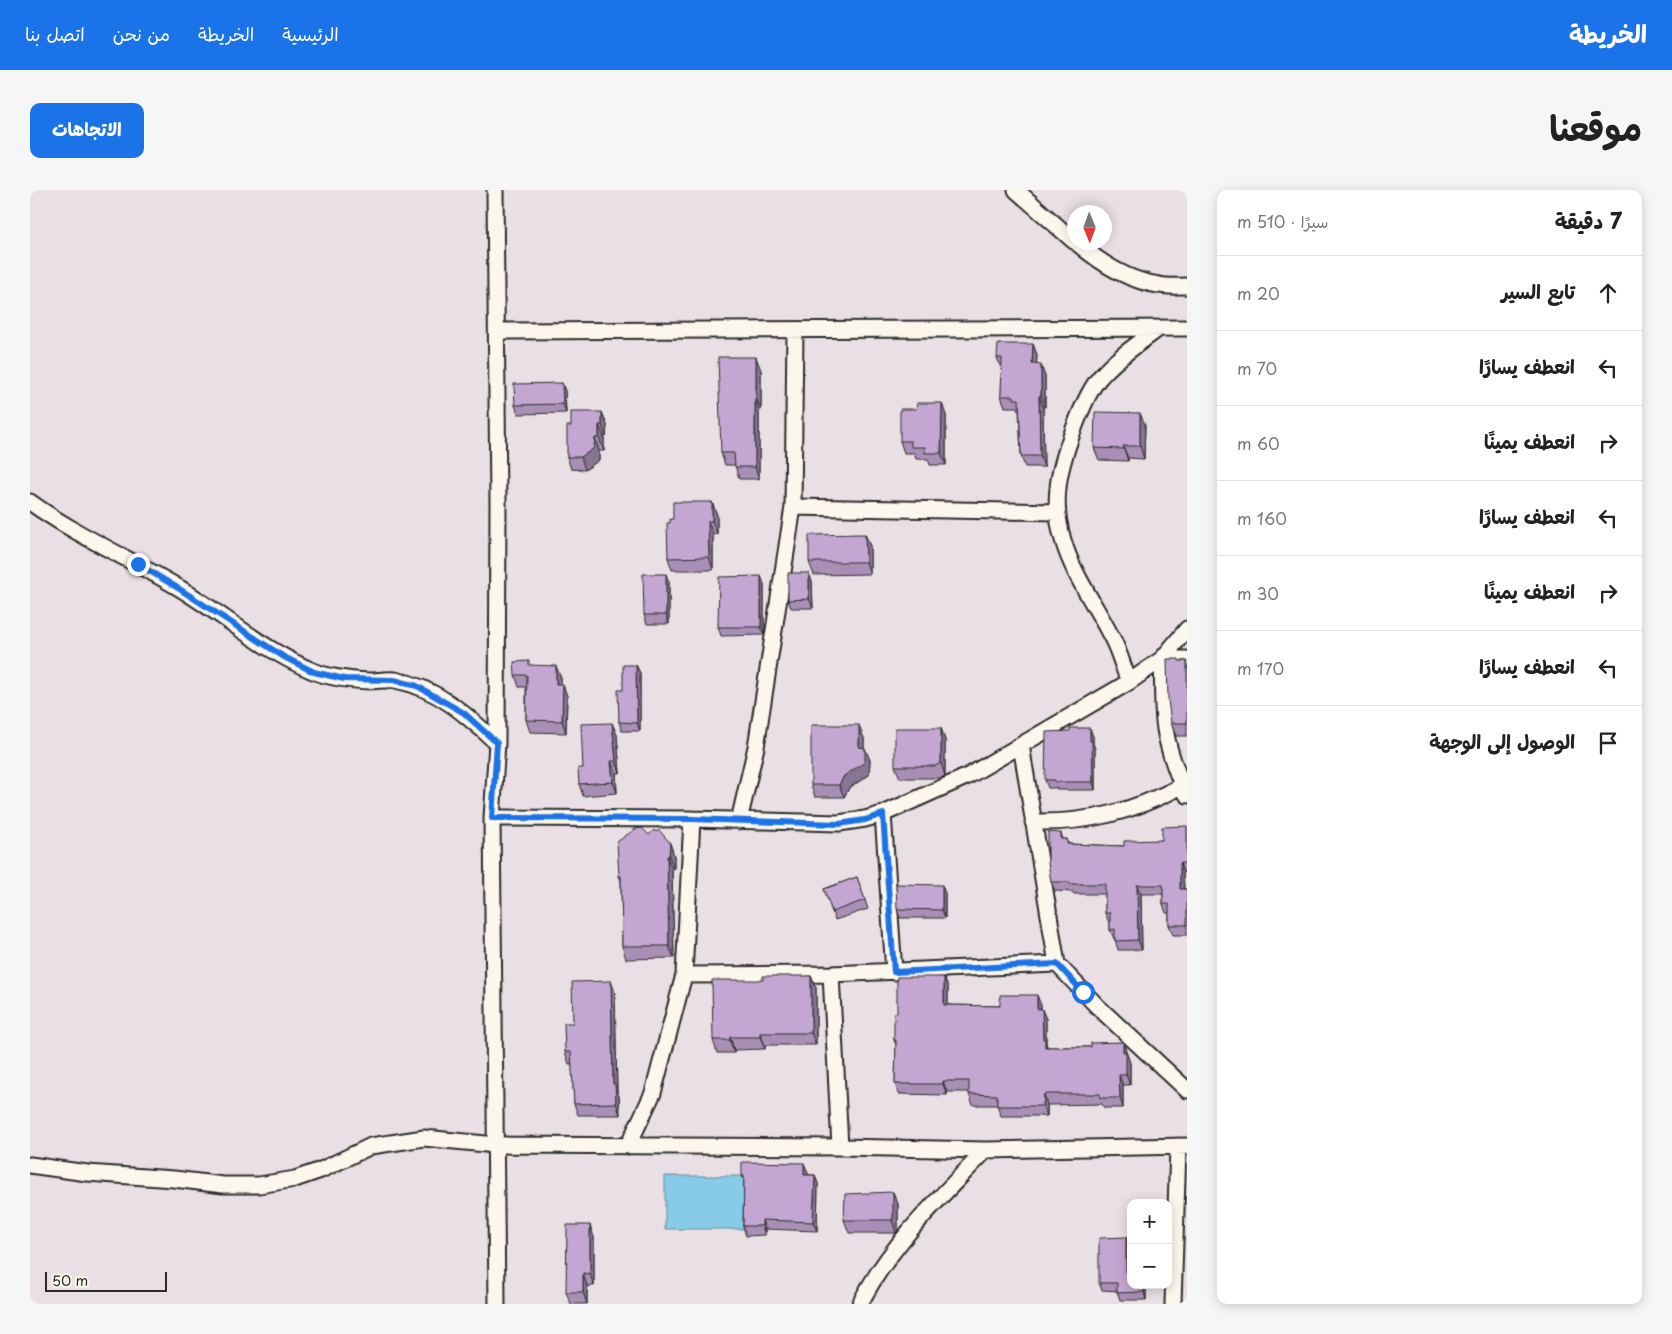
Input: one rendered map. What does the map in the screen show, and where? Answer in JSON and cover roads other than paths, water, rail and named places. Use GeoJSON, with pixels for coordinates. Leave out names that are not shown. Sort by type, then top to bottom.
{"type":"FeatureCollection","features":[{"type":"Feature","properties":{"kind":"street"},"geometry":{"type":"LineString","coordinates":[[495,190],[497,743],[492,818],[497,1304]]}},
{"type":"Feature","properties":{"kind":"street"},"geometry":{"type":"LineString","coordinates":[[1016,190],[1067,235]]}},
{"type":"Feature","properties":{"kind":"street"},"geometry":{"type":"LineString","coordinates":[[1086,250],[1098,259],[1133,277],[1159,285],[1187,286]]}},
{"type":"Feature","properties":{"kind":"street"},"geometry":{"type":"LineString","coordinates":[[497,331],[1187,328]]}},
{"type":"Feature","properties":{"kind":"street"},"geometry":{"type":"LineString","coordinates":[[1129,682],[1112,638],[1075,571],[1063,541],[1057,512],[1058,487],[1066,450],[1082,408],[1100,376],[1158,329]]}},
{"type":"Feature","properties":{"kind":"street"},"geometry":{"type":"LineString","coordinates":[[739,821],[756,747],[793,507],[795,330]]}},
{"type":"Feature","properties":{"kind":"street"},"geometry":{"type":"LineString","coordinates":[[30,502],[54,520],[138,564],[181,590],[284,657],[314,672],[344,679],[394,680],[417,686],[464,713],[497,743]]}},
{"type":"Feature","properties":{"kind":"street"},"geometry":{"type":"LineString","coordinates":[[793,507],[1057,512]]}},
{"type":"Feature","properties":{"kind":"street"},"geometry":{"type":"LineString","coordinates":[[492,818],[692,819],[839,824],[865,820],[883,814],[968,776],[1021,746],[1129,682],[1162,660],[1187,630]]}},
{"type":"Feature","properties":{"kind":"street"},"geometry":{"type":"LineString","coordinates":[[1162,660],[1187,659]]}},
{"type":"Feature","properties":{"kind":"street"},"geometry":{"type":"LineString","coordinates":[[1033,822],[1067,822],[1110,815],[1185,790],[1169,746],[1164,723],[1162,660]]}},
{"type":"Feature","properties":{"kind":"street"},"geometry":{"type":"LineString","coordinates":[[1021,746],[1057,964],[1097,1006],[1187,1090]]}},
{"type":"Feature","properties":{"kind":"street"},"geometry":{"type":"LineString","coordinates":[[883,814],[894,972]]}},
{"type":"Feature","properties":{"kind":"street"},"geometry":{"type":"LineString","coordinates":[[628,1146],[653,1093],[684,975],[692,819]]}},
{"type":"Feature","properties":{"kind":"street"},"geometry":{"type":"LineString","coordinates":[[684,975],[831,974],[1057,964]]}},
{"type":"Feature","properties":{"kind":"street"},"geometry":{"type":"LineString","coordinates":[[831,974],[840,1147]]}},
{"type":"Feature","properties":{"kind":"street"},"geometry":{"type":"LineString","coordinates":[[30,1165],[87,1173],[174,1179],[223,1185],[259,1185],[295,1179],[321,1170],[371,1146],[424,1138],[496,1145],[840,1147],[986,1150],[1182,1146],[1173,1304]]}},
{"type":"Feature","properties":{"kind":"street"},"geometry":{"type":"LineString","coordinates":[[860,1304],[870,1284],[894,1248],[986,1150]]}},
{"type":"Feature","properties":{"kind":"water"},"geometry":{"type":"Polygon","coordinates":[[[665,1176],[744,1176],[745,1229],[665,1229],[665,1176]]]}}]}
